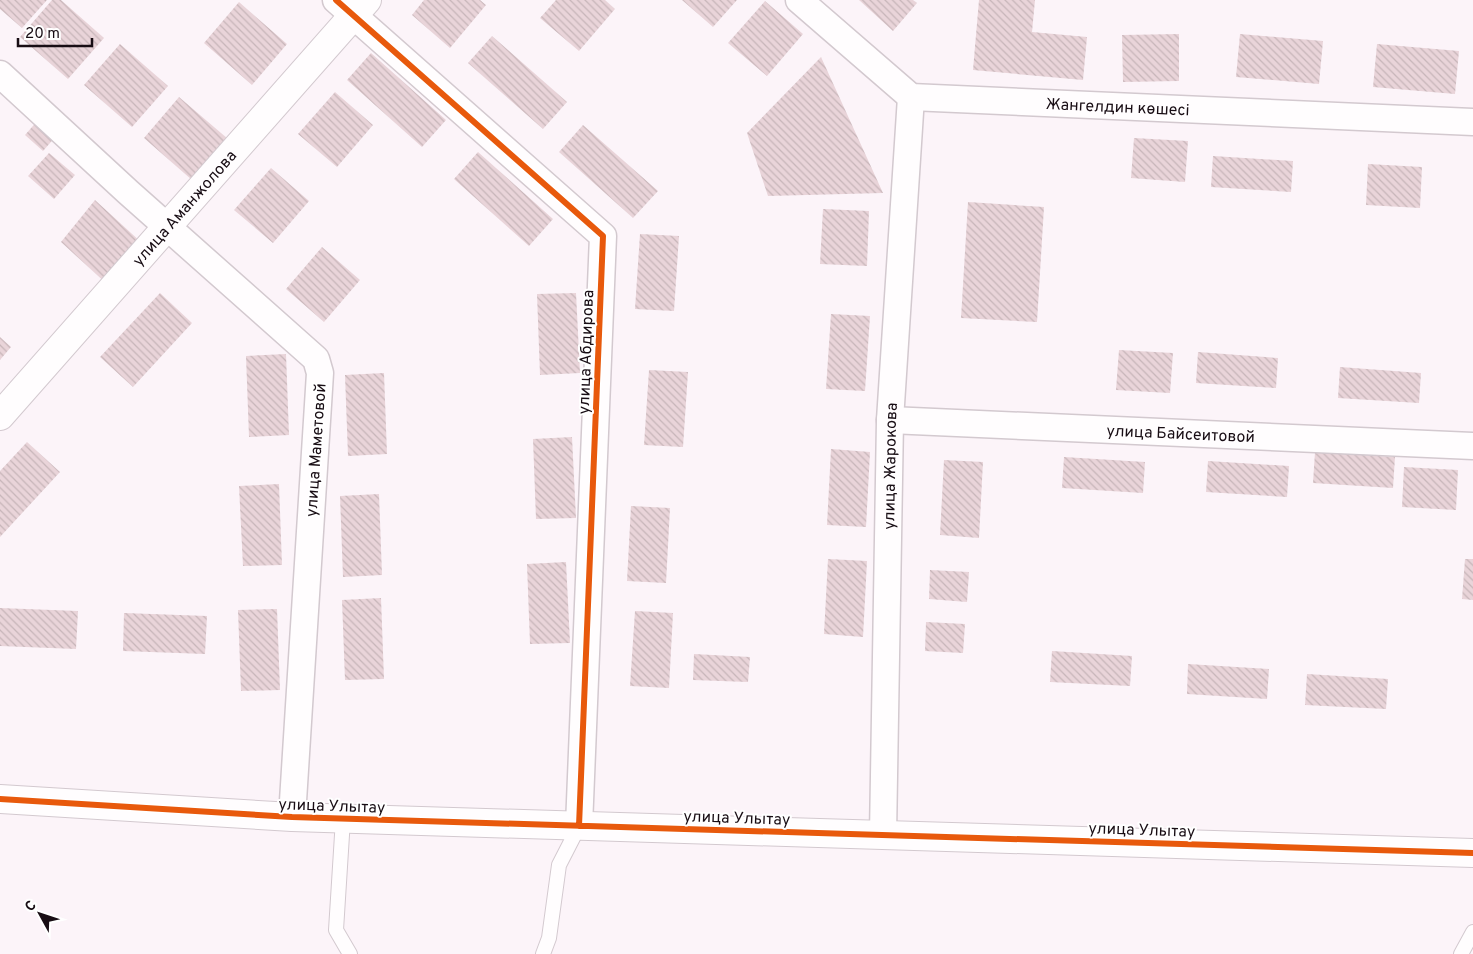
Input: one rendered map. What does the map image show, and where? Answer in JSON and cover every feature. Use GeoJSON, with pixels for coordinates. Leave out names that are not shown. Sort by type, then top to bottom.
{"type":"FeatureCollection","features":[{"type":"Feature","properties":{"kind":"street"},"geometry":{"type":"LineString","coordinates":[[799,0],[911,97]]}},
{"type":"Feature","properties":{"kind":"street","name":"улица Аманжолова"},"geometry":{"type":"LineString","coordinates":[[0,416],[167,227],[352,5]]}},
{"type":"Feature","properties":{"kind":"street","name":"улица Абдирова"},"geometry":{"type":"LineString","coordinates":[[352,5],[604,236],[579,826]]}},
{"type":"Feature","properties":{"kind":"street","name":"улица Маметовой"},"geometry":{"type":"LineString","coordinates":[[0,74],[167,227],[316,359],[320,373],[292,818]]}},
{"type":"Feature","properties":{"kind":"street","name":"Жангелдин көшесі"},"geometry":{"type":"LineString","coordinates":[[911,97],[1473,122]]}},
{"type":"Feature","properties":{"kind":"street","name":"улица Жарокова"},"geometry":{"type":"LineString","coordinates":[[883,835],[890,420],[911,97]]}},
{"type":"Feature","properties":{"kind":"street","name":"улица Байсеитовой"},"geometry":{"type":"LineString","coordinates":[[890,420],[1473,446]]}},
{"type":"Feature","properties":{"kind":"street","name":"улица Улытау"},"geometry":{"type":"LineString","coordinates":[[0,799],[292,818],[1473,853]]}},
{"type":"Feature","properties":{"kind":"lane"},"geometry":{"type":"LineString","coordinates":[[343,819],[336,930],[350,954]]}},
{"type":"Feature","properties":{"kind":"lane"},"geometry":{"type":"LineString","coordinates":[[543,954],[549,938],[559,865],[579,826]]}},
{"type":"Feature","properties":{"kind":"lane"},"geometry":{"type":"LineString","coordinates":[[1461,954],[1473,932]]}},
{"type":"Feature","properties":{"kind":"building"},"geometry":{"type":"Polygon","coordinates":[[[0,0],[47,0],[22,28],[0,9],[0,0]]]}},
{"type":"Feature","properties":{"kind":"building"},"geometry":{"type":"Polygon","coordinates":[[[52,0],[61,0],[104,38],[68,79],[20,37],[52,0]]]}},
{"type":"Feature","properties":{"kind":"building"},"geometry":{"type":"Polygon","coordinates":[[[424,0],[480,0],[486,5],[450,48],[412,15],[424,0]]]}},
{"type":"Feature","properties":{"kind":"building"},"geometry":{"type":"Polygon","coordinates":[[[556,0],[605,0],[615,9],[579,51],[540,18],[556,0]]]}},
{"type":"Feature","properties":{"kind":"building"},"geometry":{"type":"Polygon","coordinates":[[[682,0],[737,0],[713,27],[682,0]]]}},
{"type":"Feature","properties":{"kind":"building"},"geometry":{"type":"Polygon","coordinates":[[[859,0],[913,0],[917,3],[893,31],[859,0]]]}},
{"type":"Feature","properties":{"kind":"building"},"geometry":{"type":"Polygon","coordinates":[[[979,0],[1035,0],[1032,32],[1087,37],[1083,80],[973,70],[979,0]]]}},
{"type":"Feature","properties":{"kind":"building"},"geometry":{"type":"Polygon","coordinates":[[[765,1],[803,34],[767,76],[728,43],[765,1]]]}},
{"type":"Feature","properties":{"kind":"building"},"geometry":{"type":"Polygon","coordinates":[[[239,2],[287,44],[252,85],[204,43],[239,2]]]}},
{"type":"Feature","properties":{"kind":"building"},"geometry":{"type":"Polygon","coordinates":[[[1179,34],[1179,81],[1123,82],[1122,35],[1179,34]]]}},
{"type":"Feature","properties":{"kind":"building"},"geometry":{"type":"Polygon","coordinates":[[[1240,34],[1323,41],[1319,84],[1236,77],[1240,34]]]}},
{"type":"Feature","properties":{"kind":"building"},"geometry":{"type":"Polygon","coordinates":[[[492,36],[567,102],[543,129],[468,63],[492,36]]]}},
{"type":"Feature","properties":{"kind":"building"},"geometry":{"type":"Polygon","coordinates":[[[120,44],[168,86],[132,127],[84,85],[120,44]]]}},
{"type":"Feature","properties":{"kind":"building"},"geometry":{"type":"Polygon","coordinates":[[[1377,44],[1459,51],[1455,94],[1373,87],[1377,44]]]}},
{"type":"Feature","properties":{"kind":"building"},"geometry":{"type":"Polygon","coordinates":[[[371,53],[446,120],[422,147],[347,80],[371,53]]]}},
{"type":"Feature","properties":{"kind":"building"},"geometry":{"type":"Polygon","coordinates":[[[821,57],[883,193],[768,196],[747,133],[821,57]]]}},
{"type":"Feature","properties":{"kind":"building"},"geometry":{"type":"Polygon","coordinates":[[[335,92],[373,125],[337,167],[298,134],[335,92]]]}},
{"type":"Feature","properties":{"kind":"building"},"geometry":{"type":"Polygon","coordinates":[[[179,97],[228,139],[192,180],[144,138],[179,97]]]}},
{"type":"Feature","properties":{"kind":"building"},"geometry":{"type":"Polygon","coordinates":[[[39,119],[57,135],[43,151],[25,135],[39,119]]]}},
{"type":"Feature","properties":{"kind":"building"},"geometry":{"type":"Polygon","coordinates":[[[583,125],[658,191],[633,218],[559,152],[583,125]]]}},
{"type":"Feature","properties":{"kind":"building"},"geometry":{"type":"Polygon","coordinates":[[[1134,138],[1188,141],[1185,182],[1131,178],[1134,138]]]}},
{"type":"Feature","properties":{"kind":"building"},"geometry":{"type":"Polygon","coordinates":[[[478,152],[553,219],[529,246],[454,179],[478,152]]]}},
{"type":"Feature","properties":{"kind":"building"},"geometry":{"type":"Polygon","coordinates":[[[49,153],[75,175],[54,199],[28,176],[49,153]]]}},
{"type":"Feature","properties":{"kind":"building"},"geometry":{"type":"Polygon","coordinates":[[[1213,156],[1293,161],[1291,192],[1211,187],[1213,156]]]}},
{"type":"Feature","properties":{"kind":"building"},"geometry":{"type":"Polygon","coordinates":[[[1368,164],[1422,167],[1420,208],[1366,205],[1368,164]]]}},
{"type":"Feature","properties":{"kind":"building"},"geometry":{"type":"Polygon","coordinates":[[[271,168],[309,201],[273,243],[234,210],[271,168]]]}},
{"type":"Feature","properties":{"kind":"building"},"geometry":{"type":"Polygon","coordinates":[[[95,200],[143,244],[108,285],[61,242],[95,200]]]}},
{"type":"Feature","properties":{"kind":"building"},"geometry":{"type":"Polygon","coordinates":[[[968,202],[1044,207],[1037,322],[961,318],[968,202]]]}},
{"type":"Feature","properties":{"kind":"building"},"geometry":{"type":"Polygon","coordinates":[[[823,209],[869,211],[867,266],[820,264],[823,209]]]}},
{"type":"Feature","properties":{"kind":"building"},"geometry":{"type":"Polygon","coordinates":[[[640,234],[679,236],[674,311],[635,309],[640,234]]]}},
{"type":"Feature","properties":{"kind":"building"},"geometry":{"type":"Polygon","coordinates":[[[322,247],[360,280],[324,322],[286,289],[322,247]]]}},
{"type":"Feature","properties":{"kind":"building"},"geometry":{"type":"Polygon","coordinates":[[[160,293],[192,323],[133,387],[100,357],[160,293]]]}},
{"type":"Feature","properties":{"kind":"building"},"geometry":{"type":"Polygon","coordinates":[[[576,293],[580,373],[540,375],[537,294],[576,293]]]}},
{"type":"Feature","properties":{"kind":"building"},"geometry":{"type":"Polygon","coordinates":[[[831,314],[870,316],[865,391],[826,389],[831,314]]]}},
{"type":"Feature","properties":{"kind":"building"},"geometry":{"type":"Polygon","coordinates":[[[0,337],[11,347],[0,360],[0,337]]]}},
{"type":"Feature","properties":{"kind":"building"},"geometry":{"type":"Polygon","coordinates":[[[1119,350],[1173,353],[1170,393],[1116,390],[1119,350]]]}},
{"type":"Feature","properties":{"kind":"building"},"geometry":{"type":"Polygon","coordinates":[[[1198,352],[1278,358],[1276,388],[1196,383],[1198,352]]]}},
{"type":"Feature","properties":{"kind":"building"},"geometry":{"type":"Polygon","coordinates":[[[286,354],[289,435],[249,437],[246,356],[286,354]]]}},
{"type":"Feature","properties":{"kind":"building"},"geometry":{"type":"Polygon","coordinates":[[[1340,367],[1421,373],[1419,403],[1338,398],[1340,367]]]}},
{"type":"Feature","properties":{"kind":"building"},"geometry":{"type":"Polygon","coordinates":[[[649,370],[688,372],[683,447],[644,445],[649,370]]]}},
{"type":"Feature","properties":{"kind":"building"},"geometry":{"type":"Polygon","coordinates":[[[384,373],[387,454],[348,456],[345,375],[384,373]]]}},
{"type":"Feature","properties":{"kind":"building"},"geometry":{"type":"Polygon","coordinates":[[[572,437],[576,518],[536,519],[533,439],[572,437]]]}},
{"type":"Feature","properties":{"kind":"building"},"geometry":{"type":"Polygon","coordinates":[[[27,442],[60,472],[0,537],[0,471],[27,442]]]}},
{"type":"Feature","properties":{"kind":"building"},"geometry":{"type":"Polygon","coordinates":[[[831,449],[870,452],[866,527],[827,525],[831,449]]]}},
{"type":"Feature","properties":{"kind":"building"},"geometry":{"type":"Polygon","coordinates":[[[1315,452],[1395,457],[1393,488],[1313,483],[1315,452]]]}},
{"type":"Feature","properties":{"kind":"building"},"geometry":{"type":"Polygon","coordinates":[[[1064,457],[1145,462],[1143,493],[1062,488],[1064,457]]]}},
{"type":"Feature","properties":{"kind":"building"},"geometry":{"type":"Polygon","coordinates":[[[944,460],[983,462],[979,538],[940,535],[944,460]]]}},
{"type":"Feature","properties":{"kind":"building"},"geometry":{"type":"Polygon","coordinates":[[[1208,461],[1289,466],[1287,497],[1206,492],[1208,461]]]}},
{"type":"Feature","properties":{"kind":"building"},"geometry":{"type":"Polygon","coordinates":[[[1404,467],[1458,470],[1456,510],[1402,507],[1404,467]]]}},
{"type":"Feature","properties":{"kind":"building"},"geometry":{"type":"Polygon","coordinates":[[[279,484],[282,565],[243,566],[239,486],[279,484]]]}},
{"type":"Feature","properties":{"kind":"building"},"geometry":{"type":"Polygon","coordinates":[[[379,494],[382,575],[343,577],[340,496],[379,494]]]}},
{"type":"Feature","properties":{"kind":"building"},"geometry":{"type":"Polygon","coordinates":[[[631,506],[670,508],[666,583],[627,581],[631,506]]]}},
{"type":"Feature","properties":{"kind":"building"},"geometry":{"type":"Polygon","coordinates":[[[828,559],[867,561],[863,637],[824,634],[828,559]]]}},
{"type":"Feature","properties":{"kind":"building"},"geometry":{"type":"Polygon","coordinates":[[[1465,559],[1473,559],[1473,600],[1462,599],[1465,559]]]}},
{"type":"Feature","properties":{"kind":"building"},"geometry":{"type":"Polygon","coordinates":[[[566,562],[570,643],[530,644],[527,564],[566,562]]]}},
{"type":"Feature","properties":{"kind":"building"},"geometry":{"type":"Polygon","coordinates":[[[930,570],[969,572],[967,602],[929,599],[930,570]]]}},
{"type":"Feature","properties":{"kind":"building"},"geometry":{"type":"Polygon","coordinates":[[[381,598],[384,679],[345,680],[342,600],[381,598]]]}},
{"type":"Feature","properties":{"kind":"building"},"geometry":{"type":"Polygon","coordinates":[[[0,608],[78,611],[76,649],[0,646],[0,608]]]}},
{"type":"Feature","properties":{"kind":"building"},"geometry":{"type":"Polygon","coordinates":[[[277,609],[280,690],[241,691],[238,610],[277,609]]]}},
{"type":"Feature","properties":{"kind":"building"},"geometry":{"type":"Polygon","coordinates":[[[635,611],[673,613],[669,688],[630,686],[635,611]]]}},
{"type":"Feature","properties":{"kind":"building"},"geometry":{"type":"Polygon","coordinates":[[[124,613],[207,616],[205,654],[123,651],[124,613]]]}},
{"type":"Feature","properties":{"kind":"building"},"geometry":{"type":"Polygon","coordinates":[[[926,622],[965,624],[963,653],[925,651],[926,622]]]}},
{"type":"Feature","properties":{"kind":"building"},"geometry":{"type":"Polygon","coordinates":[[[1052,651],[1132,656],[1130,686],[1050,682],[1052,651]]]}},
{"type":"Feature","properties":{"kind":"building"},"geometry":{"type":"Polygon","coordinates":[[[694,654],[750,657],[748,682],[693,680],[694,654]]]}},
{"type":"Feature","properties":{"kind":"building"},"geometry":{"type":"Polygon","coordinates":[[[1188,664],[1269,669],[1267,699],[1187,694],[1188,664]]]}},
{"type":"Feature","properties":{"kind":"building"},"geometry":{"type":"Polygon","coordinates":[[[1307,674],[1388,679],[1386,709],[1305,705],[1307,674]]]}},
{"type":"Feature","properties":{"kind":"cycle path"},"geometry":{"type":"LineString","coordinates":[[336,0],[603,236],[579,826]]}},
{"type":"Feature","properties":{"kind":"cycle path"},"geometry":{"type":"LineString","coordinates":[[0,799],[292,817],[1473,853]]}}]}
